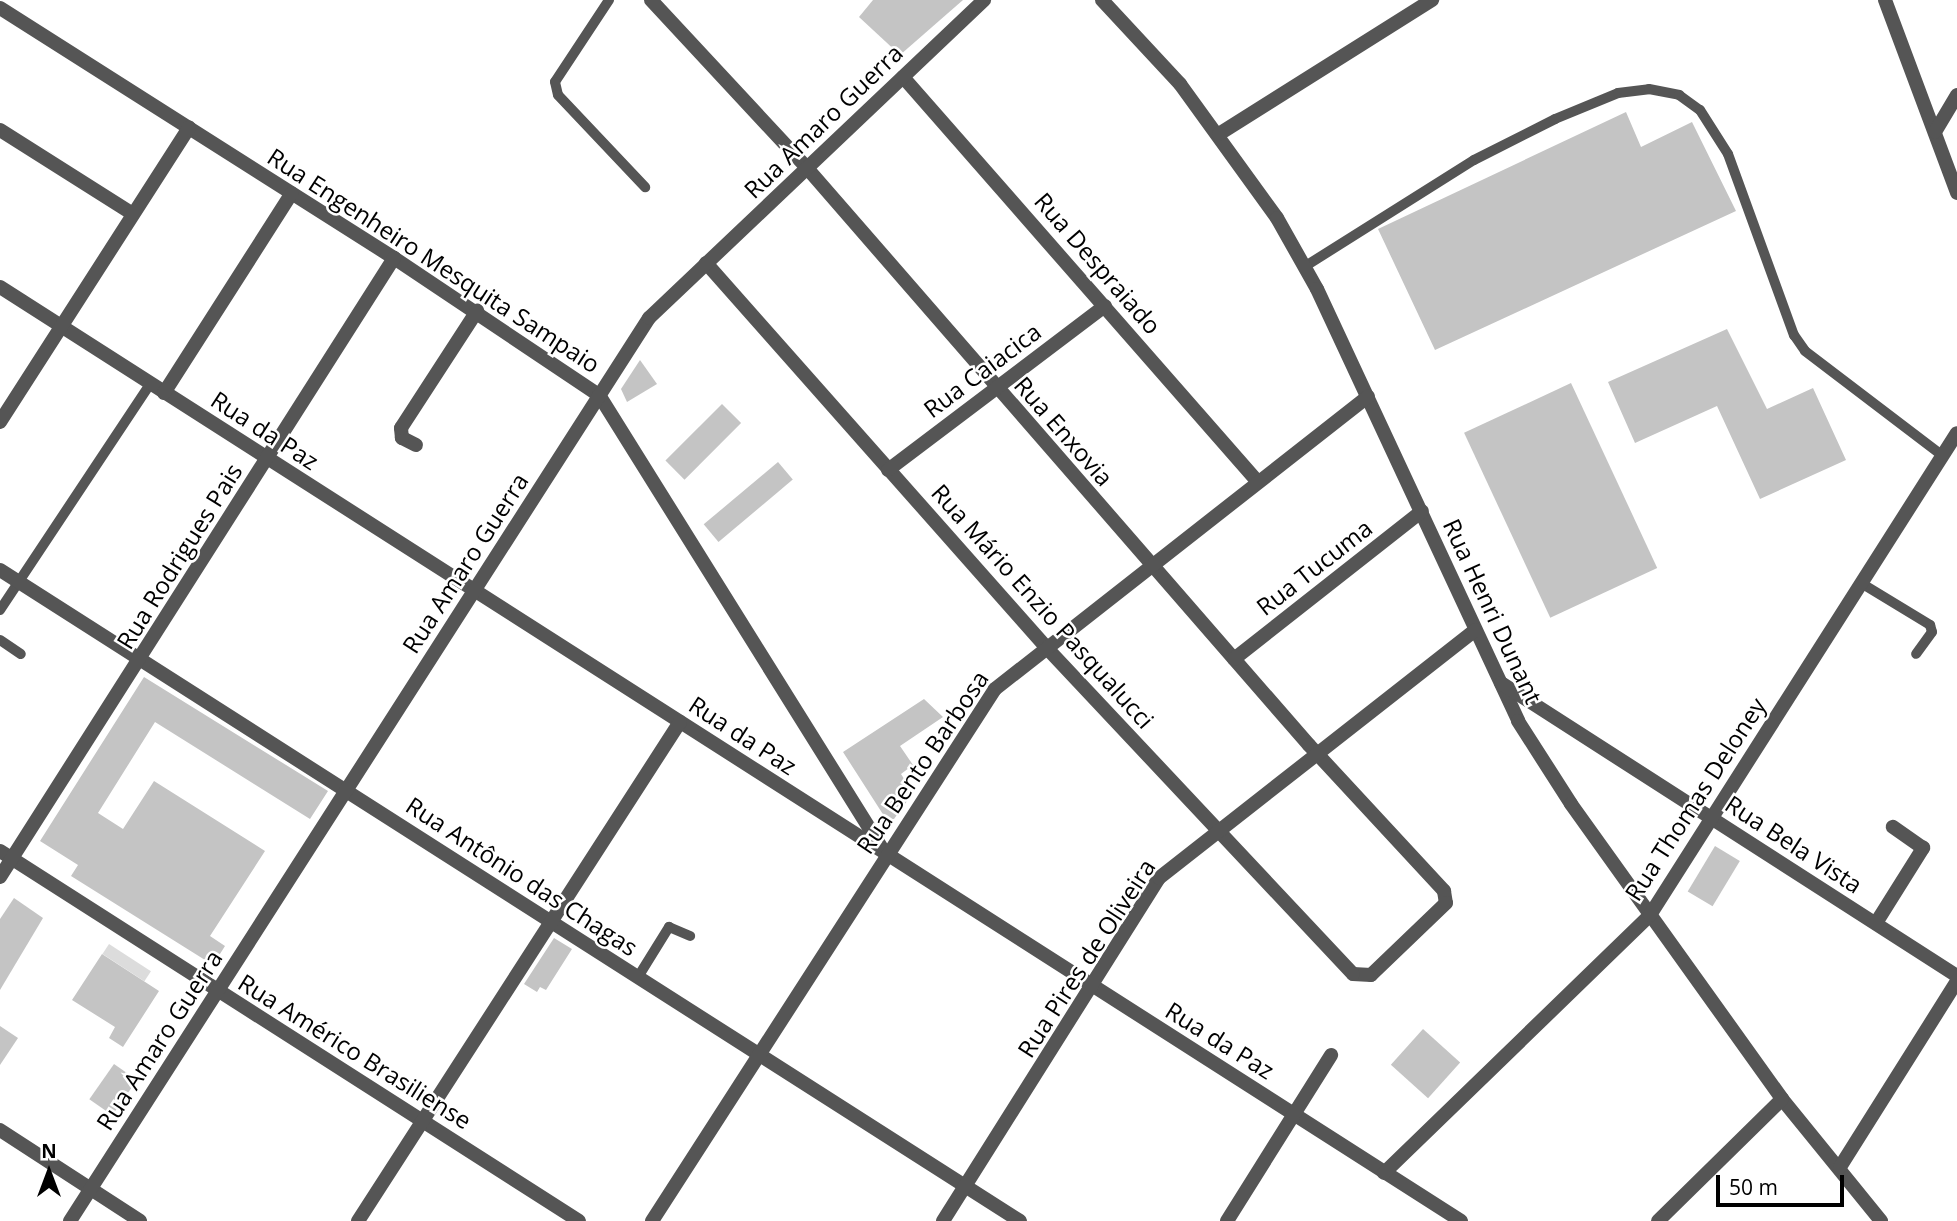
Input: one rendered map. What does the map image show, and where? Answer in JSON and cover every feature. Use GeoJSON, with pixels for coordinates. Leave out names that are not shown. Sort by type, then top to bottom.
{"type":"FeatureCollection","features":[{"type":"Feature","properties":{"kind":"street","name":"Rua Enxovia"},"geometry":{"type":"LineString","coordinates":[[651,0],[807,168],[995,388],[1315,752],[1444,891],[1446,903],[1371,975],[1353,974]]}},
{"type":"Feature","properties":{"kind":"street","name":"Rua Amaro Guerra"},"geometry":{"type":"LineString","coordinates":[[70,1221],[649,318],[984,0]]}},
{"type":"Feature","properties":{"kind":"street"},"geometry":{"type":"LineString","coordinates":[[1219,134],[1432,0]]}},
{"type":"Feature","properties":{"kind":"street"},"geometry":{"type":"LineString","coordinates":[[1885,0],[1957,193]]}},
{"type":"Feature","properties":{"kind":"street","name":"Rua Henri Dunant"},"geometry":{"type":"LineString","coordinates":[[1107,2],[1219,134],[1277,218],[1304,267],[1422,511],[1518,721],[1571,804],[1782,1099],[1840,1167],[1881,1221]]}},
{"type":"Feature","properties":{"kind":"street","name":"Rua Engenheiro Mesquita Sampaio"},"geometry":{"type":"LineString","coordinates":[[0,8],[394,257],[599,395],[886,854]]}},
{"type":"Feature","properties":{"kind":"street","name":"Rua Despraiado"},"geometry":{"type":"LineString","coordinates":[[903,76],[1258,481]]}},
{"type":"Feature","properties":{"kind":"street"},"geometry":{"type":"LineString","coordinates":[[1935,132],[1957,95]]}},
{"type":"Feature","properties":{"kind":"street"},"geometry":{"type":"LineString","coordinates":[[0,422],[189,128]]}},
{"type":"Feature","properties":{"kind":"street"},"geometry":{"type":"LineString","coordinates":[[0,130],[133,214]]}},
{"type":"Feature","properties":{"kind":"street"},"geometry":{"type":"LineString","coordinates":[[164,393],[292,193]]}},
{"type":"Feature","properties":{"kind":"street","name":"Rua Rodrigues Pais"},"geometry":{"type":"LineString","coordinates":[[0,877],[6,855],[141,659],[394,257]]}},
{"type":"Feature","properties":{"kind":"street","name":"Rua Mário Enzio Pasqualucci"},"geometry":{"type":"LineString","coordinates":[[706,263],[1046,647],[1353,974]]}},
{"type":"Feature","properties":{"kind":"street","name":"Rua da Paz"},"geometry":{"type":"LineString","coordinates":[[0,287],[1461,1221]]}},
{"type":"Feature","properties":{"kind":"street","name":"Rua Caiacica"},"geometry":{"type":"LineString","coordinates":[[888,470],[1105,306]]}},
{"type":"Feature","properties":{"kind":"street"},"geometry":{"type":"LineString","coordinates":[[416,445],[402,438],[401,428],[477,312]]}},
{"type":"Feature","properties":{"kind":"street","name":"Rua Bento Barbosa"},"geometry":{"type":"LineString","coordinates":[[652,1221],[886,854],[995,689],[1367,397]]}},
{"type":"Feature","properties":{"kind":"street","name":"Rua Thomas Deloney"},"geometry":{"type":"LineString","coordinates":[[1384,1172],[1650,915],[1957,433]]}},
{"type":"Feature","properties":{"kind":"street","name":"Rua Tucuma"},"geometry":{"type":"LineString","coordinates":[[1234,659],[1422,511]]}},
{"type":"Feature","properties":{"kind":"street","name":"Rua Antônio das Chagas"},"geometry":{"type":"LineString","coordinates":[[0,570],[1020,1221]]}},
{"type":"Feature","properties":{"kind":"street","name":"Rua Pires de Oliveira"},"geometry":{"type":"LineString","coordinates":[[943,1221],[1159,878],[1218,828],[1475,630]]}},
{"type":"Feature","properties":{"kind":"street","name":"Rua Bela Vista"},"geometry":{"type":"LineString","coordinates":[[1499,682],[1876,923],[1957,978]]}},
{"type":"Feature","properties":{"kind":"street"},"geometry":{"type":"LineString","coordinates":[[358,1221],[680,722]]}},
{"type":"Feature","properties":{"kind":"street"},"geometry":{"type":"LineString","coordinates":[[1876,923],[1923,848],[1893,827]]}},
{"type":"Feature","properties":{"kind":"street","name":"Rua Américo Brasiliense"},"geometry":{"type":"LineString","coordinates":[[6,855],[579,1221]]}},
{"type":"Feature","properties":{"kind":"street"},"geometry":{"type":"LineString","coordinates":[[1840,1167],[1957,978]]}},
{"type":"Feature","properties":{"kind":"street"},"geometry":{"type":"LineString","coordinates":[[1227,1221],[1296,1115],[1331,1055]]}},
{"type":"Feature","properties":{"kind":"street"},"geometry":{"type":"LineString","coordinates":[[1658,1221],[1782,1099]]}},
{"type":"Feature","properties":{"kind":"street"},"geometry":{"type":"LineString","coordinates":[[0,1130],[140,1221]]}},
{"type":"Feature","properties":{"kind":"lane"},"geometry":{"type":"LineString","coordinates":[[609,0],[555,82],[558,95],[645,187]]}},
{"type":"Feature","properties":{"kind":"lane"},"geometry":{"type":"LineString","coordinates":[[1304,267],[1474,160],[1555,119],[1618,93],[1649,89],[1679,95],[1700,110],[1728,154],[1794,335],[1805,351],[1943,456]]}},
{"type":"Feature","properties":{"kind":"lane"},"geometry":{"type":"LineString","coordinates":[[0,610],[150,384]]}},
{"type":"Feature","properties":{"kind":"lane"},"geometry":{"type":"LineString","coordinates":[[1861,583],[1930,625],[1932,632],[1916,654]]}},
{"type":"Feature","properties":{"kind":"lane"},"geometry":{"type":"LineString","coordinates":[[0,640],[21,654]]}},
{"type":"Feature","properties":{"kind":"lane"},"geometry":{"type":"LineString","coordinates":[[638,977],[669,927],[690,936]]}},
{"type":"Feature","properties":{"kind":"shaded area"},"geometry":{"type":"Polygon","coordinates":[[[109,944],[151,971],[144,981],[102,954],[109,944]]]}},
{"type":"Feature","properties":{"kind":"building"},"geometry":{"type":"Polygon","coordinates":[[[873,0],[963,0],[900,55],[859,17],[873,0]]]}},
{"type":"Feature","properties":{"kind":"building"},"geometry":{"type":"Polygon","coordinates":[[[1626,112],[1641,147],[1692,122],[1736,211],[1435,350],[1378,229],[1626,112]]]}},
{"type":"Feature","properties":{"kind":"building"},"geometry":{"type":"Polygon","coordinates":[[[1727,329],[1767,409],[1813,388],[1846,460],[1760,499],[1717,406],[1635,443],[1608,382],[1727,329]]]}},
{"type":"Feature","properties":{"kind":"building"},"geometry":{"type":"Polygon","coordinates":[[[640,360],[657,384],[627,402],[621,389],[640,360]]]}},
{"type":"Feature","properties":{"kind":"building"},"geometry":{"type":"Polygon","coordinates":[[[1571,383],[1657,568],[1550,618],[1464,433],[1571,383]]]}},
{"type":"Feature","properties":{"kind":"building"},"geometry":{"type":"Polygon","coordinates":[[[722,404],[741,423],[685,480],[665,461],[722,404]]]}},
{"type":"Feature","properties":{"kind":"building"},"geometry":{"type":"Polygon","coordinates":[[[778,462],[793,480],[718,542],[704,524],[778,462]]]}},
{"type":"Feature","properties":{"kind":"building"},"geometry":{"type":"Polygon","coordinates":[[[144,677],[328,791],[310,819],[155,722],[98,813],[123,829],[154,781],[265,851],[210,936],[225,946],[213,965],[71,876],[78,865],[40,841],[144,677]]]}},
{"type":"Feature","properties":{"kind":"building"},"geometry":{"type":"Polygon","coordinates":[[[924,699],[943,717],[900,746],[913,765],[901,774],[913,793],[894,819],[886,819],[843,752],[924,699]]]}},
{"type":"Feature","properties":{"kind":"building"},"geometry":{"type":"Polygon","coordinates":[[[1715,846],[1740,861],[1713,906],[1688,891],[1715,846]]]}},
{"type":"Feature","properties":{"kind":"building"},"geometry":{"type":"Polygon","coordinates":[[[14,898],[43,918],[0,990],[0,919],[14,898]]]}},
{"type":"Feature","properties":{"kind":"building"},"geometry":{"type":"Polygon","coordinates":[[[554,938],[572,949],[546,990],[540,987],[537,992],[524,984],[554,938]]]}},
{"type":"Feature","properties":{"kind":"building"},"geometry":{"type":"Polygon","coordinates":[[[102,954],[159,991],[123,1047],[109,1038],[115,1027],[72,1000],[102,954]]]}},
{"type":"Feature","properties":{"kind":"building"},"geometry":{"type":"Polygon","coordinates":[[[0,1026],[18,1038],[0,1065],[0,1026]]]}},
{"type":"Feature","properties":{"kind":"building"},"geometry":{"type":"Polygon","coordinates":[[[1423,1029],[1460,1062],[1428,1098],[1391,1065],[1423,1029]]]}},
{"type":"Feature","properties":{"kind":"building"},"geometry":{"type":"Polygon","coordinates":[[[114,1064],[137,1080],[112,1115],[89,1099],[114,1064]]]}}]}
